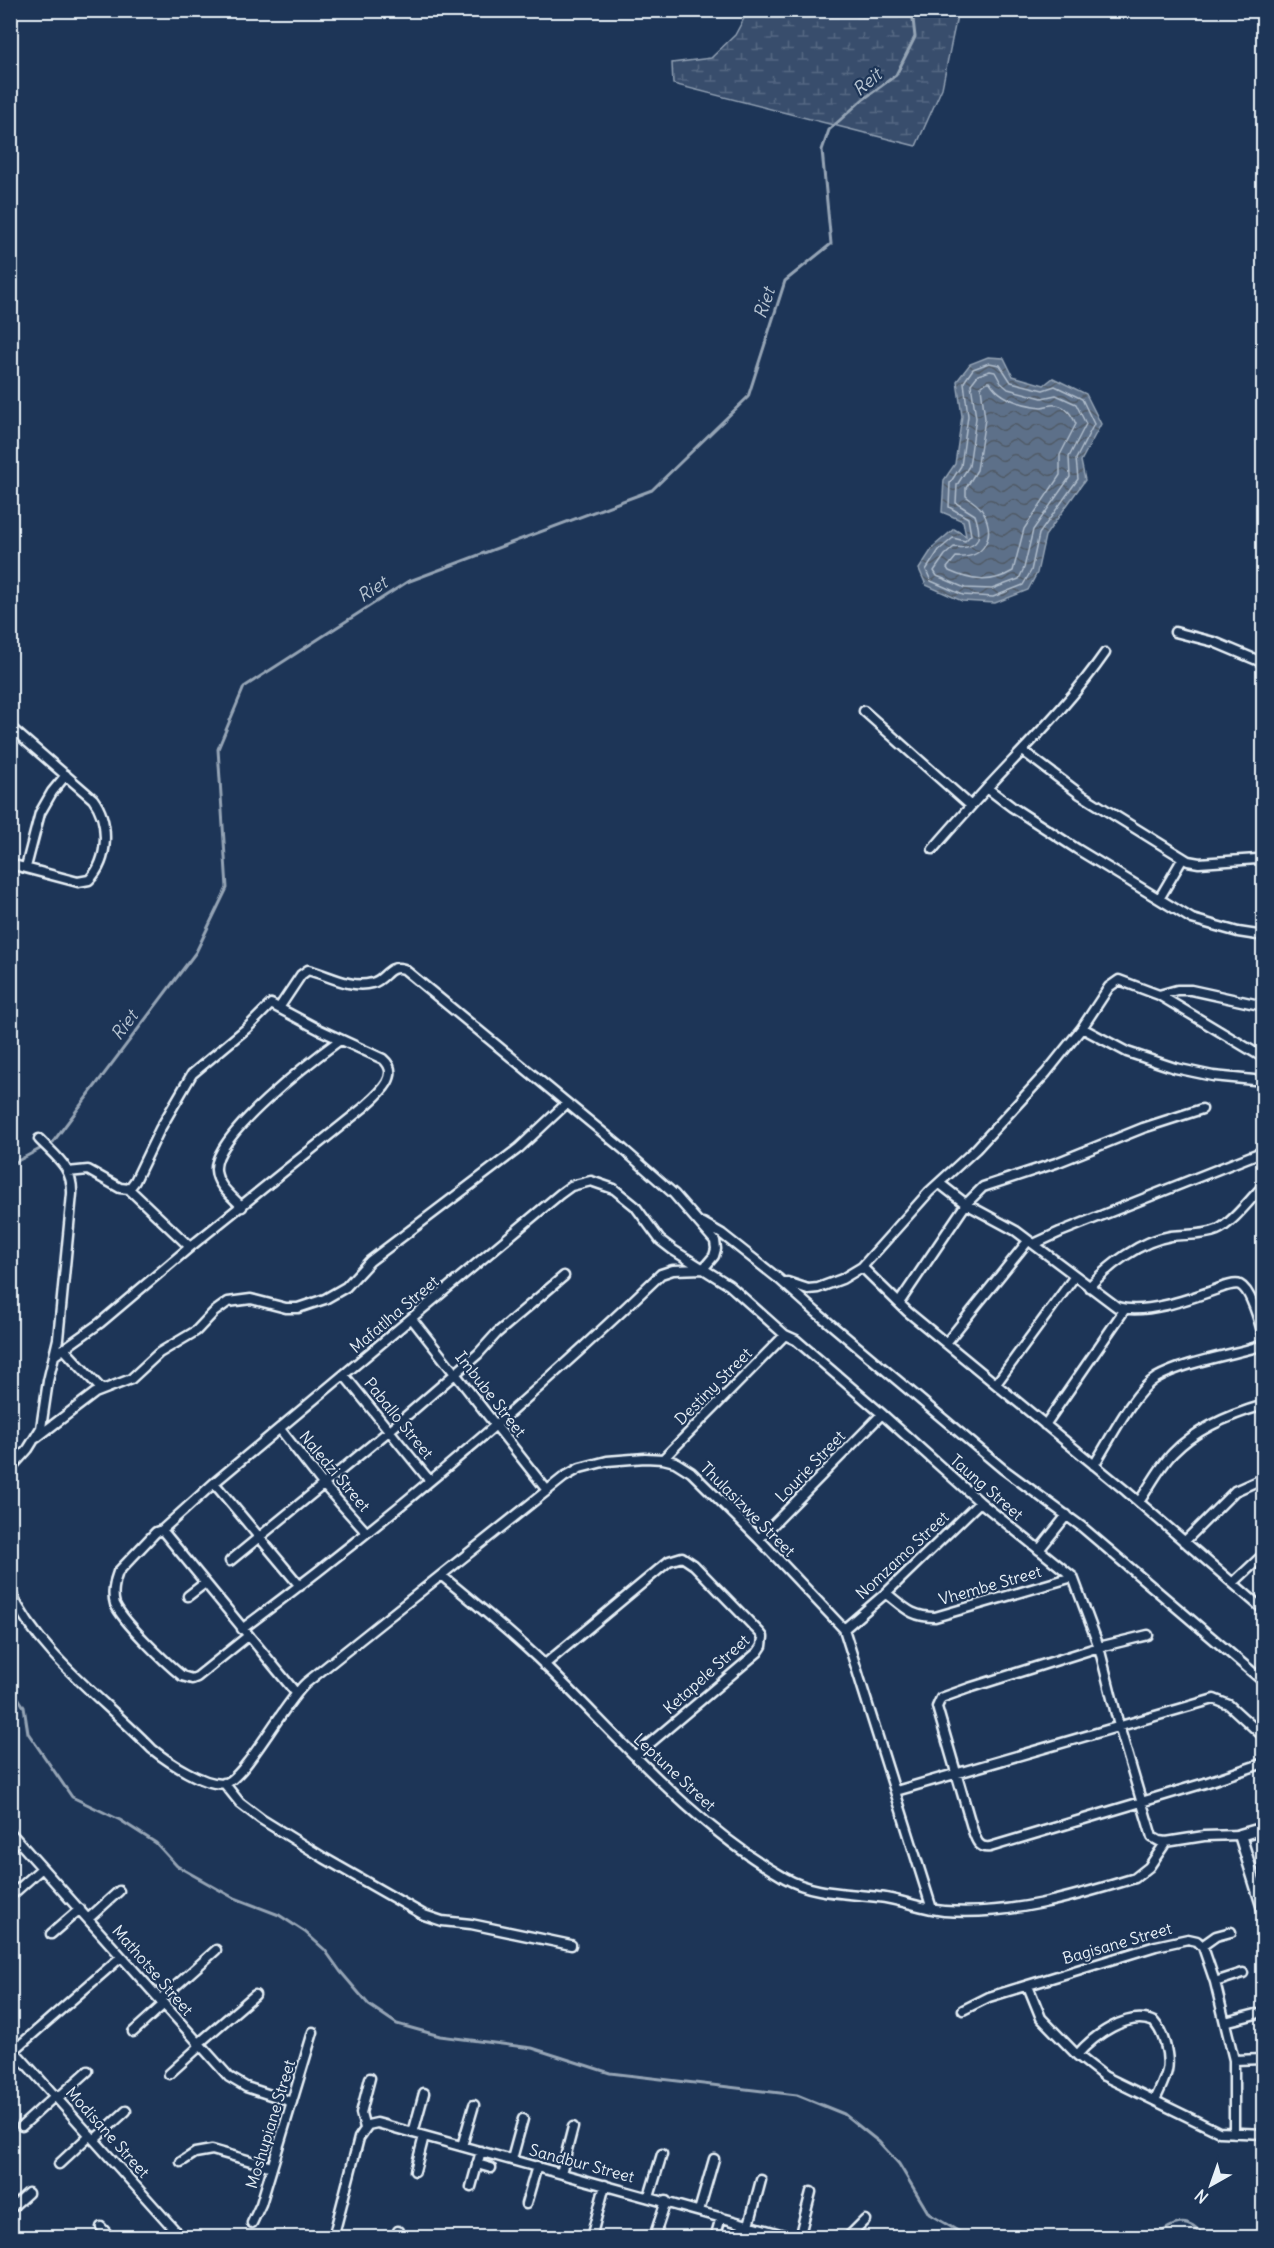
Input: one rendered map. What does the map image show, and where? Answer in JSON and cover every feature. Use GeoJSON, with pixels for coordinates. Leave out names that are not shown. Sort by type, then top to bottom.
{"type":"FeatureCollection","features":[{"type":"Feature","properties":{"kind":"street"},"geometry":{"type":"LineString","coordinates":[[1175,632],[1214,642],[1263,663]]}},
{"type":"Feature","properties":{"kind":"street"},"geometry":{"type":"LineString","coordinates":[[933,849],[1086,681],[1105,653]]}},
{"type":"Feature","properties":{"kind":"street"},"geometry":{"type":"LineString","coordinates":[[864,711],[971,807]]}},
{"type":"Feature","properties":{"kind":"street"},"geometry":{"type":"LineString","coordinates":[[10,864],[78,882],[89,880],[97,870],[105,840],[102,818],[93,799],[11,730]]}},
{"type":"Feature","properties":{"kind":"street"},"geometry":{"type":"LineString","coordinates":[[1023,751],[1080,794],[1183,858],[1199,863],[1257,860],[1263,863]]}},
{"type":"Feature","properties":{"kind":"street"},"geometry":{"type":"LineString","coordinates":[[26,867],[40,813],[52,792],[66,775]]}},
{"type":"Feature","properties":{"kind":"street"},"geometry":{"type":"LineString","coordinates":[[987,788],[1021,813],[1192,919],[1238,932],[1263,936]]}},
{"type":"Feature","properties":{"kind":"street"},"geometry":{"type":"LineString","coordinates":[[1159,899],[1183,858]]}},
{"type":"Feature","properties":{"kind":"street"},"geometry":{"type":"LineString","coordinates":[[279,1008],[301,975],[308,970],[336,981],[364,984],[372,983],[388,970],[400,968],[411,974],[657,1179],[715,1241],[716,1249],[703,1269]]}},
{"type":"Feature","properties":{"kind":"street"},"geometry":{"type":"LineString","coordinates":[[779,1279],[808,1289],[818,1288],[842,1279],[862,1267],[1046,1073],[1082,1028],[1109,987],[1119,980],[1159,995],[1263,1058]]}},
{"type":"Feature","properties":{"kind":"street"},"geometry":{"type":"LineString","coordinates":[[1159,995],[1177,990],[1191,990],[1263,1006]]}},
{"type":"Feature","properties":{"kind":"street"},"geometry":{"type":"LineString","coordinates":[[55,1354],[100,1323],[190,1247],[363,1108],[386,1085],[391,1070],[389,1065],[383,1059],[288,1015],[273,1004],[268,1005],[247,1028],[192,1074],[166,1117],[129,1189]]}},
{"type":"Feature","properties":{"kind":"street"},"geometry":{"type":"LineString","coordinates":[[1082,1028],[1126,1052],[1175,1068],[1213,1076],[1263,1081]]}},
{"type":"Feature","properties":{"kind":"street"},"geometry":{"type":"LineString","coordinates":[[242,1207],[218,1179],[216,1166],[220,1151],[249,1116],[308,1063],[340,1040]]}},
{"type":"Feature","properties":{"kind":"street"},"geometry":{"type":"LineString","coordinates":[[10,1469],[36,1438],[82,1401],[102,1390],[131,1379],[159,1353],[196,1331],[214,1312],[228,1302],[251,1299],[286,1308],[298,1308],[325,1299],[346,1287],[370,1261],[519,1148],[567,1102]]}},
{"type":"Feature","properties":{"kind":"street"},"geometry":{"type":"LineString","coordinates":[[899,1303],[966,1204],[983,1187],[1056,1163],[1143,1128],[1202,1108]]}},
{"type":"Feature","properties":{"kind":"street"},"geometry":{"type":"LineString","coordinates":[[36,1438],[42,1420],[55,1354],[72,1194],[72,1178],[39,1139]]}},
{"type":"Feature","properties":{"kind":"street"},"geometry":{"type":"LineString","coordinates":[[946,1343],[1031,1242],[1263,1151]]}},
{"type":"Feature","properties":{"kind":"street"},"geometry":{"type":"LineString","coordinates":[[68,1172],[88,1170],[120,1188],[129,1189],[190,1247]]}},
{"type":"Feature","properties":{"kind":"street","name":"Mafatlha Street"},"geometry":{"type":"LineString","coordinates":[[245,1633],[202,1674],[192,1679],[182,1676],[124,1618],[115,1603],[114,1589],[117,1575],[151,1537],[560,1194],[581,1182],[601,1183],[624,1196],[635,1206],[660,1240],[703,1269]]}},
{"type":"Feature","properties":{"kind":"street"},"geometry":{"type":"LineString","coordinates":[[939,1184],[966,1204],[1003,1223],[1031,1242],[1107,1301],[1125,1309],[1154,1307],[1235,1284],[1241,1285],[1248,1294],[1263,1338]]}},
{"type":"Feature","properties":{"kind":"street"},"geometry":{"type":"LineString","coordinates":[[1089,1287],[1098,1277],[1127,1255],[1149,1243],[1169,1236],[1217,1230],[1227,1223],[1263,1185]]}},
{"type":"Feature","properties":{"kind":"street"},"geometry":{"type":"LineString","coordinates":[[700,1223],[722,1234],[779,1279],[1003,1469],[1067,1515],[1263,1682]]}},
{"type":"Feature","properties":{"kind":"street"},"geometry":{"type":"LineString","coordinates":[[862,1267],[899,1303],[1139,1502],[1263,1610]]}},
{"type":"Feature","properties":{"kind":"street","name":"Taung Street"},"geometry":{"type":"LineString","coordinates":[[703,1269],[729,1285],[785,1335],[796,1340],[980,1502],[1073,1577]]}},
{"type":"Feature","properties":{"kind":"street","name":"Paballo Street"},"geometry":{"type":"LineString","coordinates":[[398,1507],[578,1353],[661,1274],[673,1270],[703,1269]]}},
{"type":"Feature","properties":{"kind":"street"},"geometry":{"type":"LineString","coordinates":[[230,1561],[390,1430],[564,1276]]}},
{"type":"Feature","properties":{"kind":"street"},"geometry":{"type":"LineString","coordinates":[[996,1384],[1075,1276]]}},
{"type":"Feature","properties":{"kind":"street"},"geometry":{"type":"LineString","coordinates":[[1046,1425],[1125,1309]]}},
{"type":"Feature","properties":{"kind":"street","name":"Imbube Street"},"geometry":{"type":"LineString","coordinates":[[412,1319],[546,1489]]}},
{"type":"Feature","properties":{"kind":"street","name":"Destiny Street"},"geometry":{"type":"LineString","coordinates":[[663,1459],[785,1335]]}},
{"type":"Feature","properties":{"kind":"street"},"geometry":{"type":"LineString","coordinates":[[1094,1465],[1138,1396],[1155,1379],[1192,1365],[1263,1345]]}},
{"type":"Feature","properties":{"kind":"street"},"geometry":{"type":"LineString","coordinates":[[64,1349],[102,1390]]}},
{"type":"Feature","properties":{"kind":"street","name":"Paballo Street"},"geometry":{"type":"LineString","coordinates":[[344,1375],[430,1481]]}},
{"type":"Feature","properties":{"kind":"street"},"geometry":{"type":"LineString","coordinates":[[1139,1502],[1173,1453],[1194,1436],[1212,1425],[1263,1405]]}},
{"type":"Feature","properties":{"kind":"street","name":"Lourie Street"},"geometry":{"type":"LineString","coordinates":[[759,1539],[882,1414]]}},
{"type":"Feature","properties":{"kind":"street","name":"Naledzi Street"},"geometry":{"type":"LineString","coordinates":[[280,1429],[323,1484],[366,1532]]}},
{"type":"Feature","properties":{"kind":"street","name":"Thulasizwe Street"},"geometry":{"type":"LineString","coordinates":[[224,1783],[241,1772],[296,1693],[546,1489],[580,1468],[595,1463],[645,1458],[663,1459],[675,1462],[691,1472],[759,1539],[844,1629],[932,1909]]}},
{"type":"Feature","properties":{"kind":"street"},"geometry":{"type":"LineString","coordinates":[[1184,1542],[1235,1491],[1263,1478]]}},
{"type":"Feature","properties":{"kind":"street"},"geometry":{"type":"LineString","coordinates":[[214,1483],[300,1586]]}},
{"type":"Feature","properties":{"kind":"street","name":"Nomzamo Street"},"geometry":{"type":"LineString","coordinates":[[844,1629],[886,1593],[980,1502]]}},
{"type":"Feature","properties":{"kind":"street","name":"Naledzi Street"},"geometry":{"type":"LineString","coordinates":[[245,1633],[398,1507]]}},
{"type":"Feature","properties":{"kind":"street"},"geometry":{"type":"LineString","coordinates":[[1039,1550],[1067,1515]]}},
{"type":"Feature","properties":{"kind":"street"},"geometry":{"type":"LineString","coordinates":[[162,1530],[296,1693]]}},
{"type":"Feature","properties":{"kind":"street"},"geometry":{"type":"LineString","coordinates":[[1233,1583],[1263,1554]]}},
{"type":"Feature","properties":{"kind":"street","name":"Ketapele Street"},"geometry":{"type":"LineString","coordinates":[[544,1665],[675,1557],[688,1559],[760,1633],[763,1637],[762,1646],[758,1652],[635,1756]]}},
{"type":"Feature","properties":{"kind":"street","name":"Leptune Street"},"geometry":{"type":"LineString","coordinates":[[442,1576],[544,1665],[685,1805],[786,1879],[817,1890],[879,1897],[932,1909],[1004,1911],[1033,1906],[1135,1878],[1143,1873],[1167,1842]]}},
{"type":"Feature","properties":{"kind":"street"},"geometry":{"type":"LineString","coordinates":[[1073,1577],[1099,1647],[1119,1726],[1152,1837],[1167,1842],[1204,1836],[1240,1834],[1263,1828]]}},
{"type":"Feature","properties":{"kind":"street","name":"Vhembe Street"},"geometry":{"type":"LineString","coordinates":[[886,1593],[910,1613],[923,1617],[935,1617],[1073,1577]]}},
{"type":"Feature","properties":{"kind":"street"},"geometry":{"type":"LineString","coordinates":[[188,1596],[205,1583]]}},
{"type":"Feature","properties":{"kind":"street"},"geometry":{"type":"LineString","coordinates":[[10,1591],[32,1628],[51,1651],[168,1762],[210,1782],[224,1783],[240,1803],[261,1819],[370,1886],[401,1900],[424,1916],[571,1945]]}},
{"type":"Feature","properties":{"kind":"street"},"geometry":{"type":"LineString","coordinates":[[1148,1635],[1099,1647],[941,1698],[937,1707],[955,1773],[975,1838],[979,1844],[985,1848],[1056,1829],[1263,1763]]}},
{"type":"Feature","properties":{"kind":"street"},"geometry":{"type":"LineString","coordinates":[[896,1791],[1214,1700],[1229,1706],[1263,1737]]}},
{"type":"Feature","properties":{"kind":"street","name":"Mathotse Street"},"geometry":{"type":"LineString","coordinates":[[10,1832],[199,2045],[236,2083],[292,2102]]}},
{"type":"Feature","properties":{"kind":"street"},"geometry":{"type":"LineString","coordinates":[[1240,1834],[1263,1909]]}},
{"type":"Feature","properties":{"kind":"street"},"geometry":{"type":"LineString","coordinates":[[14,1893],[42,1868]]}},
{"type":"Feature","properties":{"kind":"street"},"geometry":{"type":"LineString","coordinates":[[88,1919],[119,1891]]}},
{"type":"Feature","properties":{"kind":"street"},"geometry":{"type":"LineString","coordinates":[[51,1934],[80,1909]]}},
{"type":"Feature","properties":{"kind":"street"},"geometry":{"type":"LineString","coordinates":[[1231,1932],[1216,1936],[1202,1946],[1215,1982],[1234,2060],[1234,2133]]}},
{"type":"Feature","properties":{"kind":"street","name":"Bagisane Street"},"geometry":{"type":"LineString","coordinates":[[963,2010],[989,1997],[1172,1942],[1188,1939],[1197,1941],[1202,1946]]}},
{"type":"Feature","properties":{"kind":"street"},"geometry":{"type":"LineString","coordinates":[[133,2032],[216,1950]]}},
{"type":"Feature","properties":{"kind":"street"},"geometry":{"type":"LineString","coordinates":[[12,2050],[122,1957]]}},
{"type":"Feature","properties":{"kind":"street"},"geometry":{"type":"LineString","coordinates":[[1215,1982],[1243,1973]]}},
{"type":"Feature","properties":{"kind":"street"},"geometry":{"type":"LineString","coordinates":[[1028,1986],[1041,2018],[1077,2055],[1104,2076],[1219,2132],[1263,2134]]}},
{"type":"Feature","properties":{"kind":"street"},"geometry":{"type":"LineString","coordinates":[[169,2074],[255,1995]]}},
{"type":"Feature","properties":{"kind":"street"},"geometry":{"type":"LineString","coordinates":[[1225,2022],[1256,2014]]}},
{"type":"Feature","properties":{"kind":"street"},"geometry":{"type":"LineString","coordinates":[[1077,2055],[1089,2041],[1110,2027],[1140,2019],[1154,2022],[1162,2033],[1169,2060],[1167,2075],[1155,2100]]}},
{"type":"Feature","properties":{"kind":"street","name":"Moshupiane Street"},"geometry":{"type":"LineString","coordinates":[[252,2223],[261,2204],[313,2032]]}},
{"type":"Feature","properties":{"kind":"street","name":"Modisane Street"},"geometry":{"type":"LineString","coordinates":[[12,2050],[57,2097],[182,2238]]}},
{"type":"Feature","properties":{"kind":"street"},"geometry":{"type":"LineString","coordinates":[[1234,2060],[1263,2059]]}},
{"type":"Feature","properties":{"kind":"street"},"geometry":{"type":"LineString","coordinates":[[22,2126],[88,2071]]}},
{"type":"Feature","properties":{"kind":"street"},"geometry":{"type":"LineString","coordinates":[[333,2238],[358,2142],[364,2129],[361,2113],[370,2078]]}},
{"type":"Feature","properties":{"kind":"street"},"geometry":{"type":"LineString","coordinates":[[413,2133],[424,2093]]}},
{"type":"Feature","properties":{"kind":"street"},"geometry":{"type":"LineString","coordinates":[[462,2146],[474,2105]]}},
{"type":"Feature","properties":{"kind":"street"},"geometry":{"type":"LineString","coordinates":[[59,2164],[126,2111]]}},
{"type":"Feature","properties":{"kind":"street"},"geometry":{"type":"LineString","coordinates":[[512,2159],[523,2120]]}},
{"type":"Feature","properties":{"kind":"street","name":"Sandbur Street"},"geometry":{"type":"LineString","coordinates":[[364,2129],[377,2123],[666,2201],[748,2224],[777,2235],[797,2238]]}},
{"type":"Feature","properties":{"kind":"street"},"geometry":{"type":"LineString","coordinates":[[561,2173],[573,2127]]}},
{"type":"Feature","properties":{"kind":"street"},"geometry":{"type":"LineString","coordinates":[[415,2171],[424,2136]]}},
{"type":"Feature","properties":{"kind":"street"},"geometry":{"type":"LineString","coordinates":[[181,2162],[207,2149],[272,2167]]}},
{"type":"Feature","properties":{"kind":"street"},"geometry":{"type":"LineString","coordinates":[[471,2187],[481,2151]]}},
{"type":"Feature","properties":{"kind":"street"},"geometry":{"type":"LineString","coordinates":[[649,2197],[662,2154]]}},
{"type":"Feature","properties":{"kind":"street"},"geometry":{"type":"LineString","coordinates":[[699,2211],[714,2159]]}},
{"type":"Feature","properties":{"kind":"street"},"geometry":{"type":"LineString","coordinates":[[477,2164],[491,2168]]}},
{"type":"Feature","properties":{"kind":"street"},"geometry":{"type":"LineString","coordinates":[[526,2204],[537,2166]]}},
{"type":"Feature","properties":{"kind":"street"},"geometry":{"type":"LineString","coordinates":[[748,2224],[761,2180]]}},
{"type":"Feature","properties":{"kind":"street"},"geometry":{"type":"LineString","coordinates":[[591,2238],[605,2185]]}},
{"type":"Feature","properties":{"kind":"street"},"geometry":{"type":"LineString","coordinates":[[797,2238],[811,2192]]}},
{"type":"Feature","properties":{"kind":"street"},"geometry":{"type":"LineString","coordinates":[[10,2209],[28,2193]]}},
{"type":"Feature","properties":{"kind":"street"},"geometry":{"type":"LineString","coordinates":[[654,2237],[666,2201]]}},
{"type":"Feature","properties":{"kind":"street"},"geometry":{"type":"LineString","coordinates":[[715,2238],[721,2217]]}},
{"type":"Feature","properties":{"kind":"street"},"geometry":{"type":"LineString","coordinates":[[847,2238],[865,2220]]}},
{"type":"Feature","properties":{"kind":"street"},"geometry":{"type":"LineString","coordinates":[[101,2227],[111,2238]]}},
{"type":"Feature","properties":{"kind":"green space"},"geometry":{"type":"Polygon","coordinates":[[[748,11],[958,11],[942,88],[916,146],[673,84],[672,63],[711,58],[735,35],[748,11]]]}},
{"type":"Feature","properties":{"kind":"water"},"geometry":{"type":"Polygon","coordinates":[[[988,357],[1004,358],[1013,376],[1044,385],[1053,378],[1086,394],[1101,424],[1081,461],[1085,480],[1045,536],[1037,573],[1028,590],[995,603],[962,601],[926,585],[919,569],[934,546],[954,529],[966,536],[963,521],[942,512],[944,480],[955,464],[962,416],[957,381],[970,364],[988,357]]]}},
{"type":"Feature","properties":{"kind":"waterway","name":"Riet"},"geometry":{"type":"LineString","coordinates":[[10,1165],[53,1142],[196,952],[227,888],[218,749],[244,687],[407,582],[652,490],[748,397],[785,281],[831,244],[822,150],[829,130],[861,101],[896,75],[915,37],[912,10]]}},
{"type":"Feature","properties":{"kind":"waterway"},"geometry":{"type":"LineString","coordinates":[[10,1685],[24,1707],[28,1733],[72,1797],[120,1820],[156,1843],[177,1866],[232,1897],[279,1915],[305,1932],[325,1950],[369,2005],[397,2024],[440,2036],[532,2048],[610,2073],[797,2095],[844,2114],[879,2142],[899,2164],[929,2214],[970,2238]]}},
{"type":"Feature","properties":{"kind":"waterway"},"geometry":{"type":"LineString","coordinates":[[1153,2238],[1167,2228],[1180,2223],[1186,2223],[1199,2230],[1205,2238]]}},
{"type":"Feature","properties":{"kind":"water label","name":"Reit"},"geometry":{"type":"Point","coordinates":[867,82]}}]}
